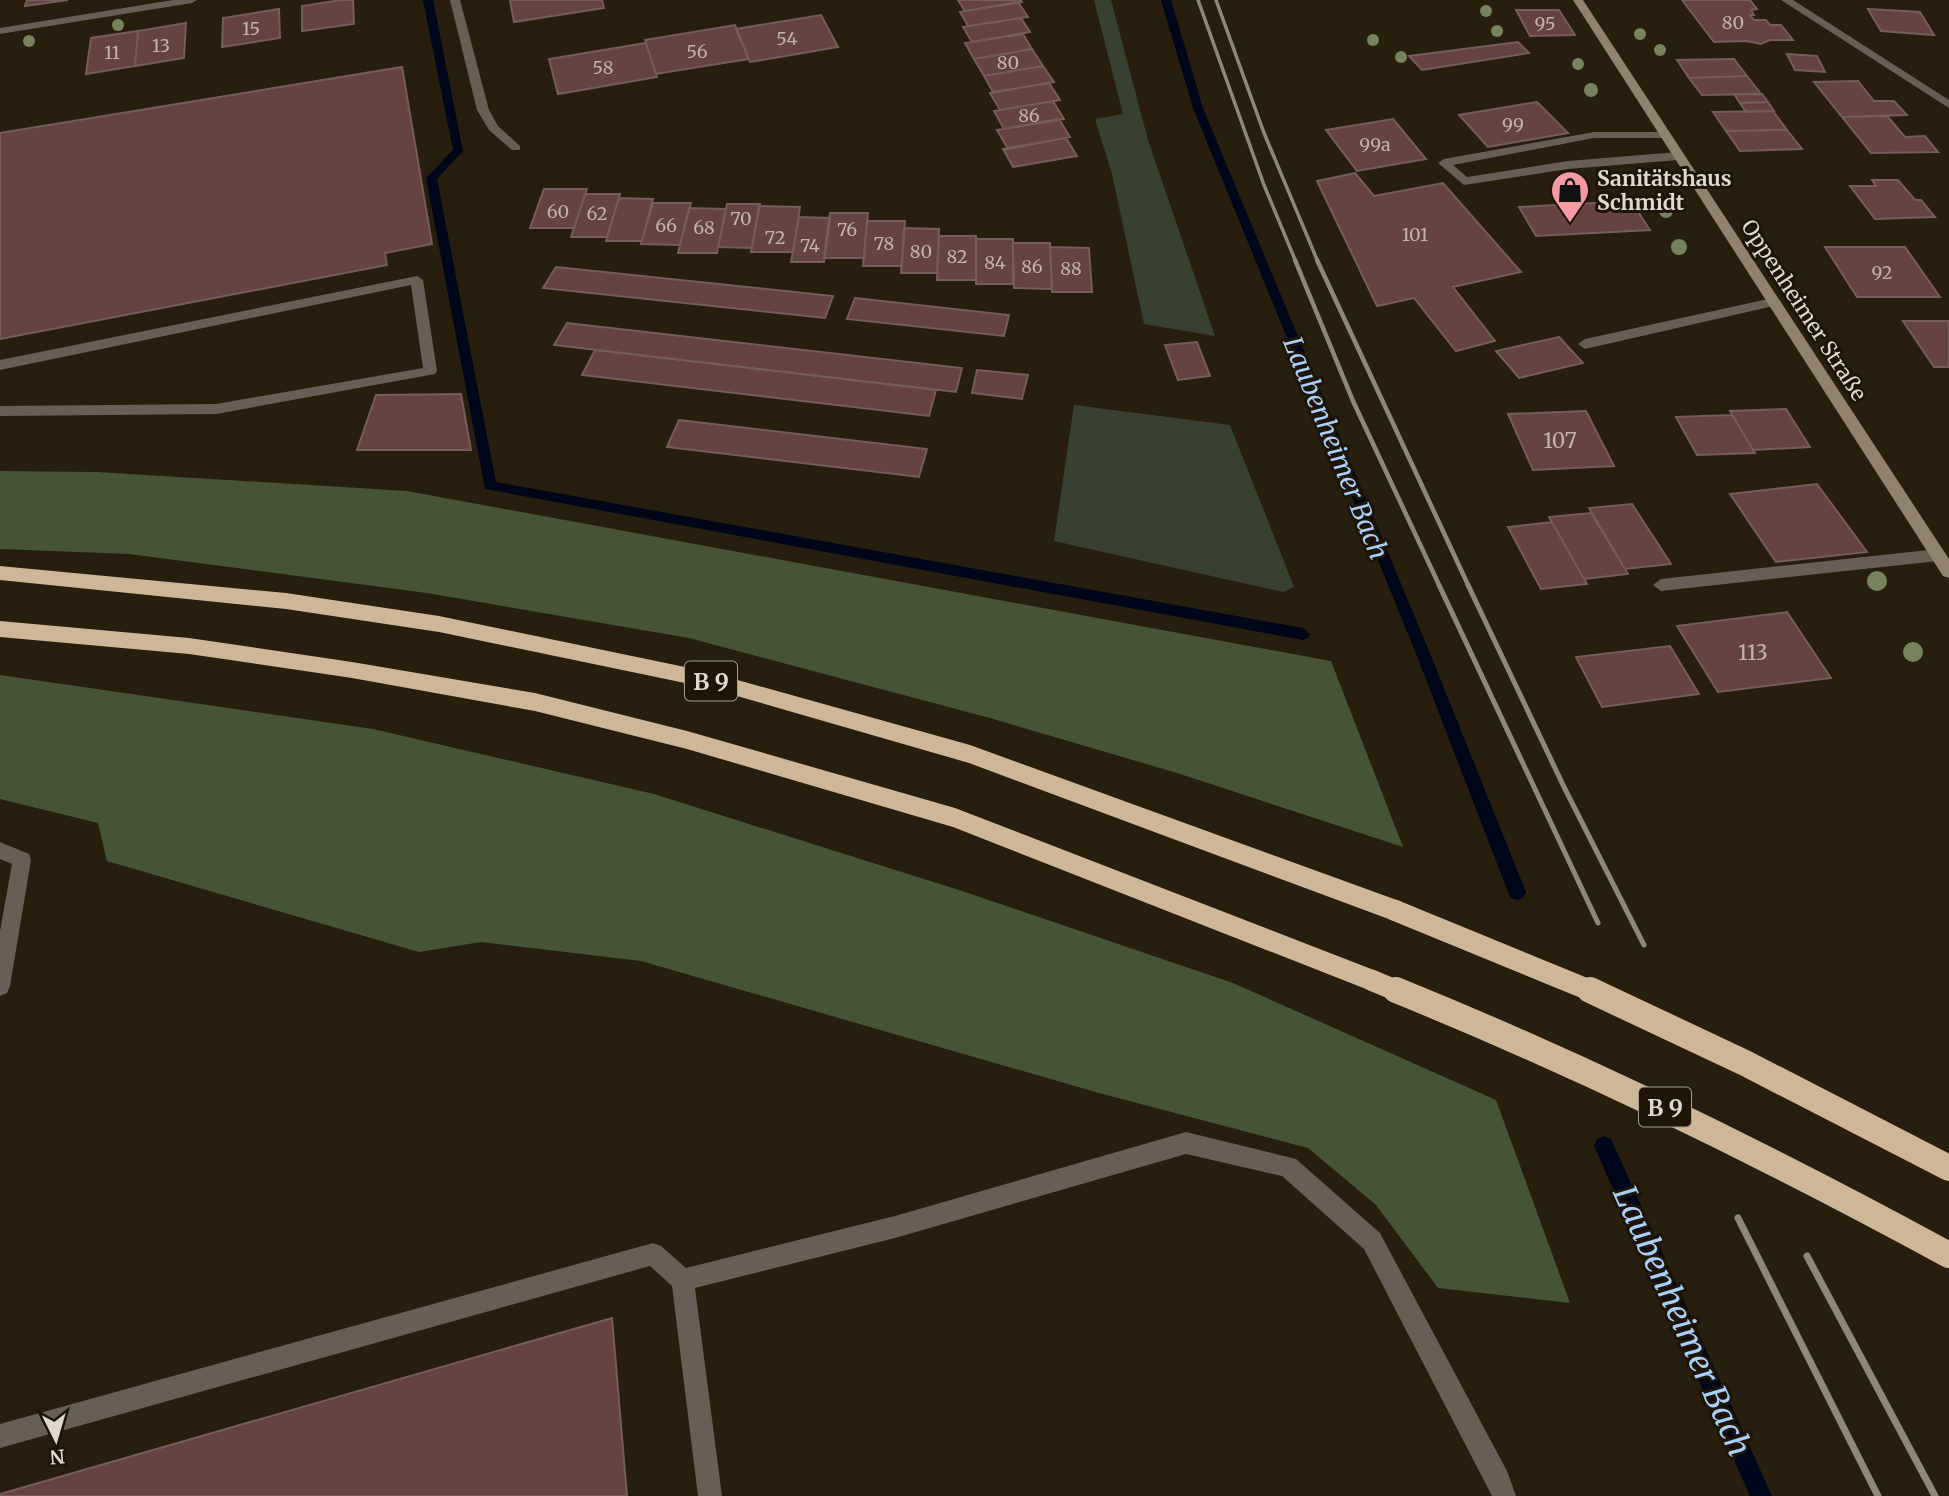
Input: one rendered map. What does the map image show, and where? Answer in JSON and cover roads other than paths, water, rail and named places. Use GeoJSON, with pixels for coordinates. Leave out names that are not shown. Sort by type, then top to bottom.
{"type":"FeatureCollection","features":[{"type":"Feature","properties":{"kind":"highway","name":"B 9"},"geometry":{"type":"LineString","coordinates":[[0,573],[286,601],[439,624],[709,680],[970,754],[1447,929],[1673,1029],[1949,1168]]}},
{"type":"Feature","properties":{"kind":"highway","name":"B 9"},"geometry":{"type":"LineString","coordinates":[[0,629],[189,646],[352,670],[536,702],[687,740],[955,818],[1447,1010],[1668,1109],[1949,1255]]}},
{"type":"Feature","properties":{"kind":"main road","name":"Oppenheimer Straße"},"geometry":{"type":"LineString","coordinates":[[1578,0],[1949,572]]}},
{"type":"Feature","properties":{"kind":"street"},"geometry":{"type":"LineString","coordinates":[[0,31],[192,0]]}},
{"type":"Feature","properties":{"kind":"street"},"geometry":{"type":"LineString","coordinates":[[455,0],[483,110],[493,128],[516,148]]}},
{"type":"Feature","properties":{"kind":"street"},"geometry":{"type":"LineString","coordinates":[[1786,0],[1949,105]]}},
{"type":"Feature","properties":{"kind":"street"},"geometry":{"type":"LineString","coordinates":[[1664,135],[1594,135],[1444,163],[1464,181],[1568,165],[1678,156]]}},
{"type":"Feature","properties":{"kind":"street"},"geometry":{"type":"LineString","coordinates":[[0,365],[417,279],[430,371],[216,409],[0,411]]}},
{"type":"Feature","properties":{"kind":"street"},"geometry":{"type":"LineString","coordinates":[[1585,344],[1773,302]]}},
{"type":"Feature","properties":{"kind":"street"},"geometry":{"type":"LineString","coordinates":[[1661,584],[1938,555]]}},
{"type":"Feature","properties":{"kind":"street"},"geometry":{"type":"LineString","coordinates":[[0,850],[22,860],[0,986]]}},
{"type":"Feature","properties":{"kind":"street"},"geometry":{"type":"LineString","coordinates":[[683,1280],[895,1227],[1186,1143],[1288,1167],[1372,1241],[1504,1496]]}},
{"type":"Feature","properties":{"kind":"street"},"geometry":{"type":"LineString","coordinates":[[0,1436],[653,1254],[683,1280],[710,1496]]}},
{"type":"Feature","properties":{"kind":"waterway"},"geometry":{"type":"LineString","coordinates":[[428,0],[458,151],[431,178],[490,486],[1303,634]]}},
{"type":"Feature","properties":{"kind":"waterway","name":"Laubenheimer Bach"},"geometry":{"type":"LineString","coordinates":[[1166,0],[1198,108],[1422,651],[1517,892]]}},
{"type":"Feature","properties":{"kind":"waterway","name":"Laubenheimer Bach"},"geometry":{"type":"LineString","coordinates":[[1604,1146],[1761,1496]]}},
{"type":"Feature","properties":{"kind":"railway"},"geometry":{"type":"LineString","coordinates":[[1198,0],[1264,185],[1296,262]]}},
{"type":"Feature","properties":{"kind":"railway"},"geometry":{"type":"LineString","coordinates":[[1216,0],[1264,133],[1318,262]]}},
{"type":"Feature","properties":{"kind":"railway"},"geometry":{"type":"LineString","coordinates":[[1295,260],[1353,401],[1440,587]]}},
{"type":"Feature","properties":{"kind":"railway"},"geometry":{"type":"LineString","coordinates":[[1317,260],[1469,587]]}},
{"type":"Feature","properties":{"kind":"railway"},"geometry":{"type":"LineString","coordinates":[[1439,585],[1598,923]]}},
{"type":"Feature","properties":{"kind":"railway"},"geometry":{"type":"LineString","coordinates":[[1468,585],[1564,787],[1644,945]]}},
{"type":"Feature","properties":{"kind":"railway"},"geometry":{"type":"LineString","coordinates":[[1738,1218],[1878,1496]]}},
{"type":"Feature","properties":{"kind":"railway"},"geometry":{"type":"LineString","coordinates":[[1807,1256],[1935,1496]]}},
{"type":"Feature","properties":{"kind":"place","name":"Sanitätshaus Schmidt"},"geometry":{"type":"Point","coordinates":[1570,224]}}]}
